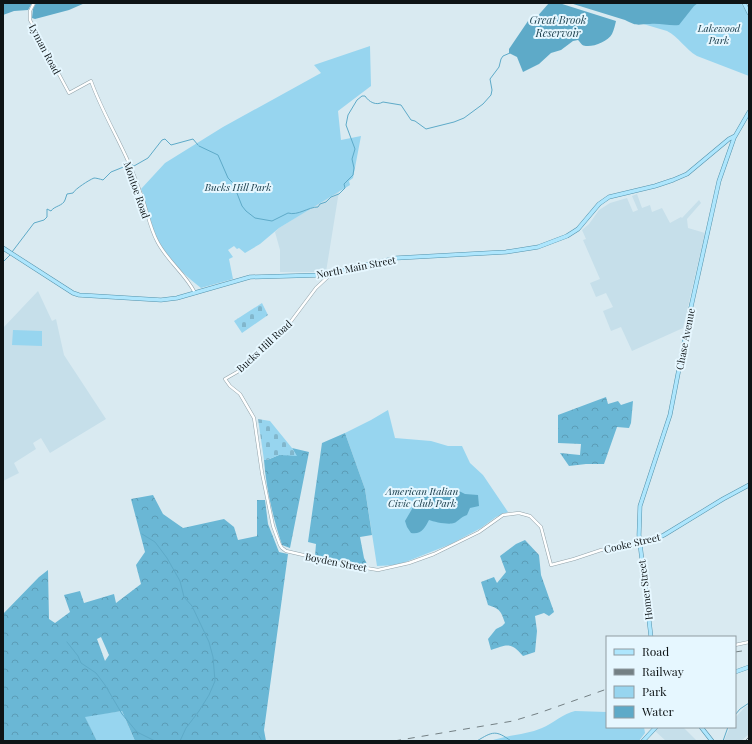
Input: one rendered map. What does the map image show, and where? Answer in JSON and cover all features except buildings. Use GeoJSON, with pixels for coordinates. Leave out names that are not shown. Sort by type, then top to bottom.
{"type":"FeatureCollection","features":[{"type":"Feature","properties":{"kind":"main road"},"geometry":{"type":"LineString","coordinates":[[744,3],[749,12]]}},
{"type":"Feature","properties":{"kind":"main road","name":"North Main Street"},"geometry":{"type":"LineString","coordinates":[[3,248],[73,293],[79,295],[161,300],[177,298],[250,277],[322,275],[397,258],[506,252],[546,244],[567,236],[578,229],[604,200],[682,177],[735,136],[749,112]]}},
{"type":"Feature","properties":{"kind":"main road","name":"Chase Avenue"},"geometry":{"type":"LineString","coordinates":[[639,543],[638,521],[641,503],[670,415],[714,200],[720,175],[735,136]]}},
{"type":"Feature","properties":{"kind":"main road"},"geometry":{"type":"LineString","coordinates":[[723,145],[729,152]]}},
{"type":"Feature","properties":{"kind":"main road","name":"Cooke Street"},"geometry":{"type":"LineString","coordinates":[[639,543],[664,535],[749,485]]}},
{"type":"Feature","properties":{"kind":"main road","name":"Homer Street"},"geometry":{"type":"LineString","coordinates":[[639,543],[651,636]]}},
{"type":"Feature","properties":{"kind":"main road"},"geometry":{"type":"LineString","coordinates":[[736,672],[749,667]]}},
{"type":"Feature","properties":{"kind":"main road"},"geometry":{"type":"LineString","coordinates":[[643,741],[655,728]]}},
{"type":"Feature","properties":{"kind":"main road"},"geometry":{"type":"LineString","coordinates":[[703,728],[712,741]]}},
{"type":"Feature","properties":{"kind":"street","name":"Lyman Road"},"geometry":{"type":"LineString","coordinates":[[34,3],[29,14],[30,23],[70,93],[91,81]]}},
{"type":"Feature","properties":{"kind":"street","name":"Montoe Road"},"geometry":{"type":"LineString","coordinates":[[91,81],[141,193],[151,229],[158,243],[195,292]]}},
{"type":"Feature","properties":{"kind":"street","name":"Bucks Hill Road"},"geometry":{"type":"LineString","coordinates":[[225,378],[239,371],[286,328],[316,288],[332,273]]}},
{"type":"Feature","properties":{"kind":"street","name":"Boyden Street"},"geometry":{"type":"LineString","coordinates":[[225,378],[230,386],[240,394],[254,418],[262,473],[273,526],[282,548],[286,551],[378,570],[409,563],[434,554],[478,532],[503,515],[519,512],[530,516],[541,527],[551,564]]}},
{"type":"Feature","properties":{"kind":"street","name":"Cooke Street"},"geometry":{"type":"LineString","coordinates":[[551,564],[574,560],[601,550],[639,543]]}},
{"type":"Feature","properties":{"kind":"street"},"geometry":{"type":"LineString","coordinates":[[736,644],[749,642]]}},
{"type":"Feature","properties":{"kind":"shaded area"},"geometry":{"type":"Polygon","coordinates":[[[339,191],[326,272],[280,272],[280,250],[275,232],[279,228],[339,191]]]}},
{"type":"Feature","properties":{"kind":"shaded area"},"geometry":{"type":"Polygon","coordinates":[[[637,194],[642,208],[650,205],[652,212],[662,208],[670,223],[681,217],[682,218],[699,200],[701,203],[687,219],[688,228],[705,233],[683,328],[632,351],[621,327],[611,331],[603,311],[613,307],[606,293],[596,297],[590,283],[600,279],[583,240],[586,239],[582,230],[589,224],[599,210],[610,203],[627,198],[633,212],[638,210],[632,196],[637,194]]]}},
{"type":"Feature","properties":{"kind":"shaded area"},"geometry":{"type":"Polygon","coordinates":[[[38,291],[52,321],[56,319],[64,355],[106,419],[50,453],[41,438],[33,443],[36,449],[14,463],[19,473],[3,481],[3,328],[38,291]]]}},
{"type":"Feature","properties":{"kind":"shaded area"},"geometry":{"type":"Polygon","coordinates":[[[749,705],[749,734],[741,741],[724,741],[730,728],[736,728],[736,717],[745,707],[749,705]]]}},
{"type":"Feature","properties":{"kind":"shaded area"},"geometry":{"type":"Polygon","coordinates":[[[658,728],[684,728],[697,741],[666,741],[655,731],[658,728]]]}},
{"type":"Feature","properties":{"kind":"green space","name":"Lakewood Park"},"geometry":{"type":"Polygon","coordinates":[[[572,3],[741,3],[749,17],[749,76],[697,56],[675,36],[667,31],[572,3]]]}},
{"type":"Feature","properties":{"kind":"green space","name":"Bucks Hill Park"},"geometry":{"type":"Polygon","coordinates":[[[370,46],[371,86],[338,111],[341,140],[361,136],[353,178],[349,181],[350,185],[279,228],[260,244],[245,253],[234,246],[228,250],[233,257],[229,259],[233,279],[201,288],[180,269],[162,248],[151,226],[145,199],[141,189],[165,163],[223,127],[321,73],[314,65],[370,46]]]}},
{"type":"Feature","properties":{"kind":"green space"},"geometry":{"type":"Polygon","coordinates":[[[262,303],[268,315],[242,333],[234,321],[262,303]]]}},
{"type":"Feature","properties":{"kind":"green space"},"geometry":{"type":"Polygon","coordinates":[[[13,330],[42,331],[42,346],[12,345],[13,330]]]}},
{"type":"Feature","properties":{"kind":"green space"},"geometry":{"type":"Polygon","coordinates":[[[606,397],[608,404],[618,401],[621,405],[633,401],[631,423],[629,428],[617,427],[604,464],[569,466],[560,453],[580,455],[581,444],[558,443],[558,415],[606,397]]]}},
{"type":"Feature","properties":{"kind":"green space","name":"American Italian Civic Club Park"},"geometry":{"type":"Polygon","coordinates":[[[388,410],[395,438],[431,441],[448,446],[462,446],[470,463],[483,475],[508,512],[496,517],[481,528],[451,544],[398,565],[377,566],[365,489],[345,433],[388,410]]]}},
{"type":"Feature","properties":{"kind":"green space"},"geometry":{"type":"Polygon","coordinates":[[[258,419],[270,421],[297,456],[279,455],[264,460],[258,419]]]}},
{"type":"Feature","properties":{"kind":"green space"},"geometry":{"type":"Polygon","coordinates":[[[345,433],[365,489],[372,535],[360,537],[364,558],[368,566],[315,556],[316,544],[308,542],[322,443],[345,433]]]}},
{"type":"Feature","properties":{"kind":"green space"},"geometry":{"type":"Polygon","coordinates":[[[292,448],[309,452],[290,548],[282,545],[279,535],[268,492],[264,460],[279,455],[296,455],[292,448]]]}},
{"type":"Feature","properties":{"kind":"green space"},"geometry":{"type":"Polygon","coordinates":[[[153,495],[163,514],[183,528],[224,519],[234,527],[238,540],[257,536],[257,500],[265,500],[268,524],[279,552],[288,554],[264,730],[266,741],[135,741],[122,711],[85,717],[97,741],[3,741],[3,614],[39,577],[48,570],[49,619],[55,623],[70,612],[64,595],[80,591],[84,603],[114,594],[116,603],[141,584],[136,565],[145,552],[131,499],[153,495]],[[101,637],[97,639],[105,661],[109,655],[101,637]]]}},
{"type":"Feature","properties":{"kind":"green space"},"geometry":{"type":"Polygon","coordinates":[[[525,540],[539,555],[541,575],[554,612],[549,616],[544,613],[535,616],[537,631],[535,652],[523,656],[512,646],[501,646],[491,650],[488,639],[496,629],[505,623],[500,611],[488,605],[481,582],[494,577],[497,583],[506,572],[500,556],[516,544],[525,540]]]}},
{"type":"Feature","properties":{"kind":"green space"},"geometry":{"type":"Polygon","coordinates":[[[122,711],[135,741],[97,741],[84,716],[122,711]]]}},
{"type":"Feature","properties":{"kind":"green space"},"geometry":{"type":"Polygon","coordinates":[[[571,712],[606,712],[606,728],[644,728],[645,733],[639,741],[490,741],[536,730],[571,712]]]}},
{"type":"Feature","properties":{"kind":"water"},"geometry":{"type":"Polygon","coordinates":[[[3,3],[32,3],[28,10],[14,11],[3,15],[3,3]]]}},
{"type":"Feature","properties":{"kind":"water"},"geometry":{"type":"Polygon","coordinates":[[[36,3],[85,3],[69,10],[35,19],[32,18],[33,9],[36,3]]]}},
{"type":"Feature","properties":{"kind":"water","name":"Great Brook Reservoir"},"geometry":{"type":"Polygon","coordinates":[[[549,3],[559,3],[616,21],[612,34],[607,39],[593,46],[585,46],[578,40],[573,41],[561,50],[551,53],[539,64],[523,72],[517,57],[509,53],[509,49],[528,21],[535,19],[549,3]]]}},
{"type":"Feature","properties":{"kind":"water","name":"Great Brook Reservoir"},"geometry":{"type":"Polygon","coordinates":[[[570,3],[698,3],[679,25],[640,25],[570,3]]]}},
{"type":"Feature","properties":{"kind":"water"},"geometry":{"type":"Polygon","coordinates":[[[455,489],[465,494],[478,495],[479,506],[470,508],[467,515],[452,524],[429,520],[420,532],[411,533],[405,521],[419,497],[455,489]]]}},
{"type":"Feature","properties":{"kind":"waterway"},"geometry":{"type":"LineString","coordinates":[[199,146],[218,155],[228,178],[233,183],[242,206],[246,211],[255,218],[272,221],[288,213],[292,214],[318,207],[331,197],[339,194],[345,188],[344,184],[353,175],[354,168],[352,159],[355,149],[346,125],[348,115],[357,100],[362,96],[365,96],[371,102],[378,104],[383,102],[401,105],[411,120],[415,121],[426,129],[454,122],[464,118],[483,104],[491,95],[492,90],[490,79],[499,67],[503,56],[510,53]]}},
{"type":"Feature","properties":{"kind":"waterway"},"geometry":{"type":"LineString","coordinates":[[131,164],[134,166],[148,158],[162,140],[165,139],[171,145],[193,139],[198,145]]}},
{"type":"Feature","properties":{"kind":"waterway"},"geometry":{"type":"LineString","coordinates":[[12,252],[34,223],[44,220],[47,217],[47,209],[51,211],[62,204],[67,194],[73,193],[79,187],[92,179],[95,178],[103,180],[111,172],[126,166]]}},
{"type":"Feature","properties":{"kind":"waterway"},"geometry":{"type":"LineString","coordinates":[[3,262],[10,255]]}},
{"type":"Feature","properties":{"kind":"waterway"},"geometry":{"type":"LineString","coordinates":[[142,534],[155,542],[167,558],[180,581],[184,597],[192,606],[209,642],[213,657],[215,681],[209,695],[186,728],[180,741]]}},
{"type":"Feature","properties":{"kind":"waterway"},"geometry":{"type":"LineString","coordinates":[[67,642],[78,656],[81,663],[96,673],[122,714],[137,732],[155,741]]}},
{"type":"Feature","properties":{"kind":"waterway"},"geometry":{"type":"LineString","coordinates":[[736,714],[749,703]]}},
{"type":"Feature","properties":{"kind":"waterway"},"geometry":{"type":"LineString","coordinates":[[723,741],[728,728]]}},
{"type":"Feature","properties":{"kind":"waterway"},"geometry":{"type":"LineString","coordinates":[[477,741],[494,733],[502,735],[511,741]]}},
{"type":"Feature","properties":{"kind":"waterway"},"geometry":{"type":"LineString","coordinates":[[259,736],[262,741]]}},
{"type":"Feature","properties":{"kind":"railway"},"geometry":{"type":"LineString","coordinates":[[736,652],[749,650]]}},
{"type":"Feature","properties":{"kind":"railway"},"geometry":{"type":"LineString","coordinates":[[394,741],[513,721],[606,689]]}},
{"type":"Feature","properties":{"kind":"railway"},"geometry":{"type":"LineString","coordinates":[[745,741],[749,737]]}}]}
